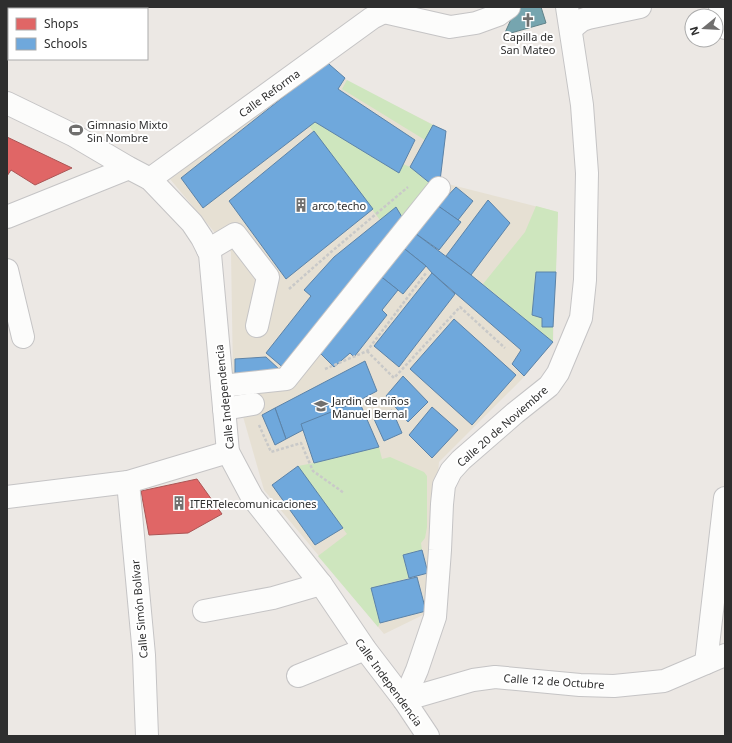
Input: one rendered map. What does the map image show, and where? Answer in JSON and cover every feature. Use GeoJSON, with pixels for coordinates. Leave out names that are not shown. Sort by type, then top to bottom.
{"type":"FeatureCollection","features":[{"type":"Feature","properties":{"kind":"street"},"geometry":{"type":"LineString","coordinates":[[376,11],[450,27],[476,23],[498,15],[509,7]]}},
{"type":"Feature","properties":{"kind":"street","name":"Calle 20 de Noviembre"},"geometry":{"type":"LineString","coordinates":[[404,700],[417,670],[435,617],[444,486],[451,471],[461,460],[515,413],[549,386],[558,373],[580,318],[585,280],[587,173],[582,105],[567,7]]}},
{"type":"Feature","properties":{"kind":"street"},"geometry":{"type":"LineString","coordinates":[[571,29],[582,20],[588,18],[640,7]]}},
{"type":"Feature","properties":{"kind":"street"},"geometry":{"type":"LineString","coordinates":[[720,7],[725,28]]}},
{"type":"Feature","properties":{"kind":"street","name":"Calle Reforma"},"geometry":{"type":"LineString","coordinates":[[150,179],[376,11]]}},
{"type":"Feature","properties":{"kind":"street","name":"Calle Independencia"},"geometry":{"type":"LineString","coordinates":[[7,103],[73,135],[150,179],[192,223],[202,238],[210,254],[228,452],[252,497],[321,584],[365,649],[404,700],[428,736]]}},
{"type":"Feature","properties":{"kind":"street"},"geometry":{"type":"LineString","coordinates":[[7,217],[129,168]]}},
{"type":"Feature","properties":{"kind":"street"},"geometry":{"type":"LineString","coordinates":[[222,386],[286,379],[439,188]]}},
{"type":"Feature","properties":{"kind":"street"},"geometry":{"type":"LineString","coordinates":[[208,250],[235,234],[268,277],[256,326]]}},
{"type":"Feature","properties":{"kind":"street"},"geometry":{"type":"LineString","coordinates":[[7,270],[23,337]]}},
{"type":"Feature","properties":{"kind":"street"},"geometry":{"type":"LineString","coordinates":[[224,409],[256,414]]}},
{"type":"Feature","properties":{"kind":"street"},"geometry":{"type":"LineString","coordinates":[[7,497],[128,482],[228,452]]}},
{"type":"Feature","properties":{"kind":"street","name":"Calle Simón Bolívar"},"geometry":{"type":"LineString","coordinates":[[128,482],[144,655],[147,736]]}},
{"type":"Feature","properties":{"kind":"street"},"geometry":{"type":"LineString","coordinates":[[715,659],[725,498]]}},
{"type":"Feature","properties":{"kind":"street"},"geometry":{"type":"LineString","coordinates":[[204,611],[272,598],[321,584]]}},
{"type":"Feature","properties":{"kind":"street"},"geometry":{"type":"LineString","coordinates":[[298,676],[365,649]]}},
{"type":"Feature","properties":{"kind":"street","name":"Calle 12 de Octubre"},"geometry":{"type":"LineString","coordinates":[[404,700],[473,680],[495,677],[580,685],[614,686],[664,681],[715,659]]}},
{"type":"Feature","properties":{"kind":"path"},"geometry":{"type":"LineString","coordinates":[[284,283],[289,289],[410,185]]}},
{"type":"Feature","properties":{"kind":"path"},"geometry":{"type":"LineString","coordinates":[[331,366],[366,351],[426,273]]}},
{"type":"Feature","properties":{"kind":"path"},"geometry":{"type":"LineString","coordinates":[[366,351],[394,378],[460,307],[506,348]]}},
{"type":"Feature","properties":{"kind":"path"},"geometry":{"type":"LineString","coordinates":[[256,414],[270,452],[301,443],[313,470],[344,492]]}},
{"type":"Feature","properties":{"kind":"shaded area"},"geometry":{"type":"Polygon","coordinates":[[[322,58],[350,83],[446,131],[440,182],[558,212],[553,342],[523,378],[439,462],[425,614],[384,634],[264,490],[240,406],[241,396],[233,377],[231,252],[170,179],[322,58]]]}},
{"type":"Feature","properties":{"kind":"green space"},"geometry":{"type":"Polygon","coordinates":[[[347,80],[433,125],[425,140],[342,89],[347,80]]]}},
{"type":"Feature","properties":{"kind":"green space"},"geometry":{"type":"Polygon","coordinates":[[[315,122],[399,173],[403,164],[410,167],[436,188],[407,224],[396,207],[380,220],[309,126],[315,122]]]}},
{"type":"Feature","properties":{"kind":"green space"},"geometry":{"type":"Polygon","coordinates":[[[536,206],[558,212],[556,272],[536,273],[532,315],[542,318],[542,327],[553,327],[553,342],[483,284],[525,232],[536,206]]]}},
{"type":"Feature","properties":{"kind":"green space"},"geometry":{"type":"Polygon","coordinates":[[[379,447],[382,459],[390,457],[424,472],[427,476],[427,527],[425,538],[421,543],[422,550],[403,555],[409,578],[371,588],[380,623],[378,627],[318,556],[347,534],[298,466],[379,447]]]}},
{"type":"Feature","properties":{"kind":"building: Shops"},"geometry":{"type":"Polygon","coordinates":[[[7,137],[72,168],[35,185],[11,170],[7,176],[7,137]]]}},
{"type":"Feature","properties":{"kind":"building: Shops","name":"ITERTelecomunicaciones"},"geometry":{"type":"Polygon","coordinates":[[[197,479],[222,514],[188,533],[149,535],[141,491],[197,479]]]}},
{"type":"Feature","properties":{"kind":"building: Schools"},"geometry":{"type":"Polygon","coordinates":[[[322,58],[345,78],[338,89],[415,140],[399,173],[315,122],[203,208],[181,178],[301,83],[297,77],[322,58]]]}},
{"type":"Feature","properties":{"kind":"building: Schools"},"geometry":{"type":"Polygon","coordinates":[[[433,125],[446,131],[440,181],[436,188],[410,167],[433,125]]]}},
{"type":"Feature","properties":{"kind":"building: Schools","name":"arco techo"},"geometry":{"type":"Polygon","coordinates":[[[314,131],[373,209],[286,279],[229,201],[314,131]]]}},
{"type":"Feature","properties":{"kind":"building: Schools"},"geometry":{"type":"Polygon","coordinates":[[[456,187],[473,201],[458,220],[438,206],[456,187]]]}},
{"type":"Feature","properties":{"kind":"building: Schools"},"geometry":{"type":"Polygon","coordinates":[[[488,200],[510,223],[471,275],[446,256],[488,200]]]}},
{"type":"Feature","properties":{"kind":"building: Schools"},"geometry":{"type":"Polygon","coordinates":[[[434,203],[461,222],[439,250],[412,231],[434,203]]]}},
{"type":"Feature","properties":{"kind":"building: Schools"},"geometry":{"type":"Polygon","coordinates":[[[396,207],[405,222],[286,370],[266,353],[311,296],[304,290],[334,257],[396,207]]]}},
{"type":"Feature","properties":{"kind":"building: Schools"},"geometry":{"type":"Polygon","coordinates":[[[412,231],[471,275],[553,342],[524,376],[512,364],[521,350],[432,273],[426,266],[401,246],[412,231]]]}},
{"type":"Feature","properties":{"kind":"building: Schools"},"geometry":{"type":"Polygon","coordinates":[[[401,246],[426,266],[403,294],[379,275],[401,246]]]}},
{"type":"Feature","properties":{"kind":"building: Schools"},"geometry":{"type":"Polygon","coordinates":[[[536,272],[556,272],[553,327],[542,327],[542,318],[532,315],[536,272]]]}},
{"type":"Feature","properties":{"kind":"building: Schools"},"geometry":{"type":"Polygon","coordinates":[[[432,273],[455,294],[399,367],[374,346],[432,273]]]}},
{"type":"Feature","properties":{"kind":"building: Schools"},"geometry":{"type":"Polygon","coordinates":[[[379,275],[398,290],[382,310],[387,315],[354,357],[350,353],[334,367],[317,350],[379,275]]]}},
{"type":"Feature","properties":{"kind":"building: Schools"},"geometry":{"type":"Polygon","coordinates":[[[454,319],[516,375],[472,425],[410,369],[454,319]]]}},
{"type":"Feature","properties":{"kind":"building: Schools"},"geometry":{"type":"Polygon","coordinates":[[[266,357],[280,370],[235,374],[235,359],[266,357]]]}},
{"type":"Feature","properties":{"kind":"building: Schools"},"geometry":{"type":"Polygon","coordinates":[[[365,361],[377,391],[286,439],[275,408],[365,361]]]}},
{"type":"Feature","properties":{"kind":"building: Schools"},"geometry":{"type":"Polygon","coordinates":[[[403,376],[428,402],[408,422],[386,396],[403,376]]]}},
{"type":"Feature","properties":{"kind":"building: Schools"},"geometry":{"type":"Polygon","coordinates":[[[359,401],[379,447],[314,463],[301,424],[359,401]]]}},
{"type":"Feature","properties":{"kind":"building: Schools"},"geometry":{"type":"Polygon","coordinates":[[[432,407],[458,430],[432,458],[409,435],[432,407]]]}},
{"type":"Feature","properties":{"kind":"building: Schools"},"geometry":{"type":"Polygon","coordinates":[[[275,408],[286,439],[275,445],[262,415],[275,408]]]}},
{"type":"Feature","properties":{"kind":"building: Schools"},"geometry":{"type":"Polygon","coordinates":[[[392,410],[402,433],[384,441],[374,419],[392,410]]]}},
{"type":"Feature","properties":{"kind":"building: Schools"},"geometry":{"type":"Polygon","coordinates":[[[298,466],[343,528],[315,545],[272,485],[298,466]]]}},
{"type":"Feature","properties":{"kind":"building: Schools"},"geometry":{"type":"Polygon","coordinates":[[[422,550],[428,573],[409,578],[403,555],[422,550]]]}},
{"type":"Feature","properties":{"kind":"building: Schools"},"geometry":{"type":"Polygon","coordinates":[[[417,577],[426,611],[380,623],[371,588],[417,577]]]}},
{"type":"Feature","properties":{"kind":"building: Public","name":"Capilla de San Mateo"},"geometry":{"type":"Polygon","coordinates":[[[519,7],[541,7],[546,23],[504,35],[512,17],[519,7]]]}},
{"type":"Feature","properties":{"kind":"place","name":"Capilla de San Mateo"},"geometry":{"type":"Point","coordinates":[528,20]}},
{"type":"Feature","properties":{"kind":"place","name":"Gimnasio Mixto Sin Nombre"},"geometry":{"type":"Point","coordinates":[76,130]}},
{"type":"Feature","properties":{"kind":"place","name":"arco techo"},"geometry":{"type":"Point","coordinates":[301,205]}},
{"type":"Feature","properties":{"kind":"place","name":"Jardin de niños Manuel Bernal"},"geometry":{"type":"Point","coordinates":[321,406]}},
{"type":"Feature","properties":{"kind":"place","name":"ITERTelecomunicaciones"},"geometry":{"type":"Point","coordinates":[179,503]}}]}
